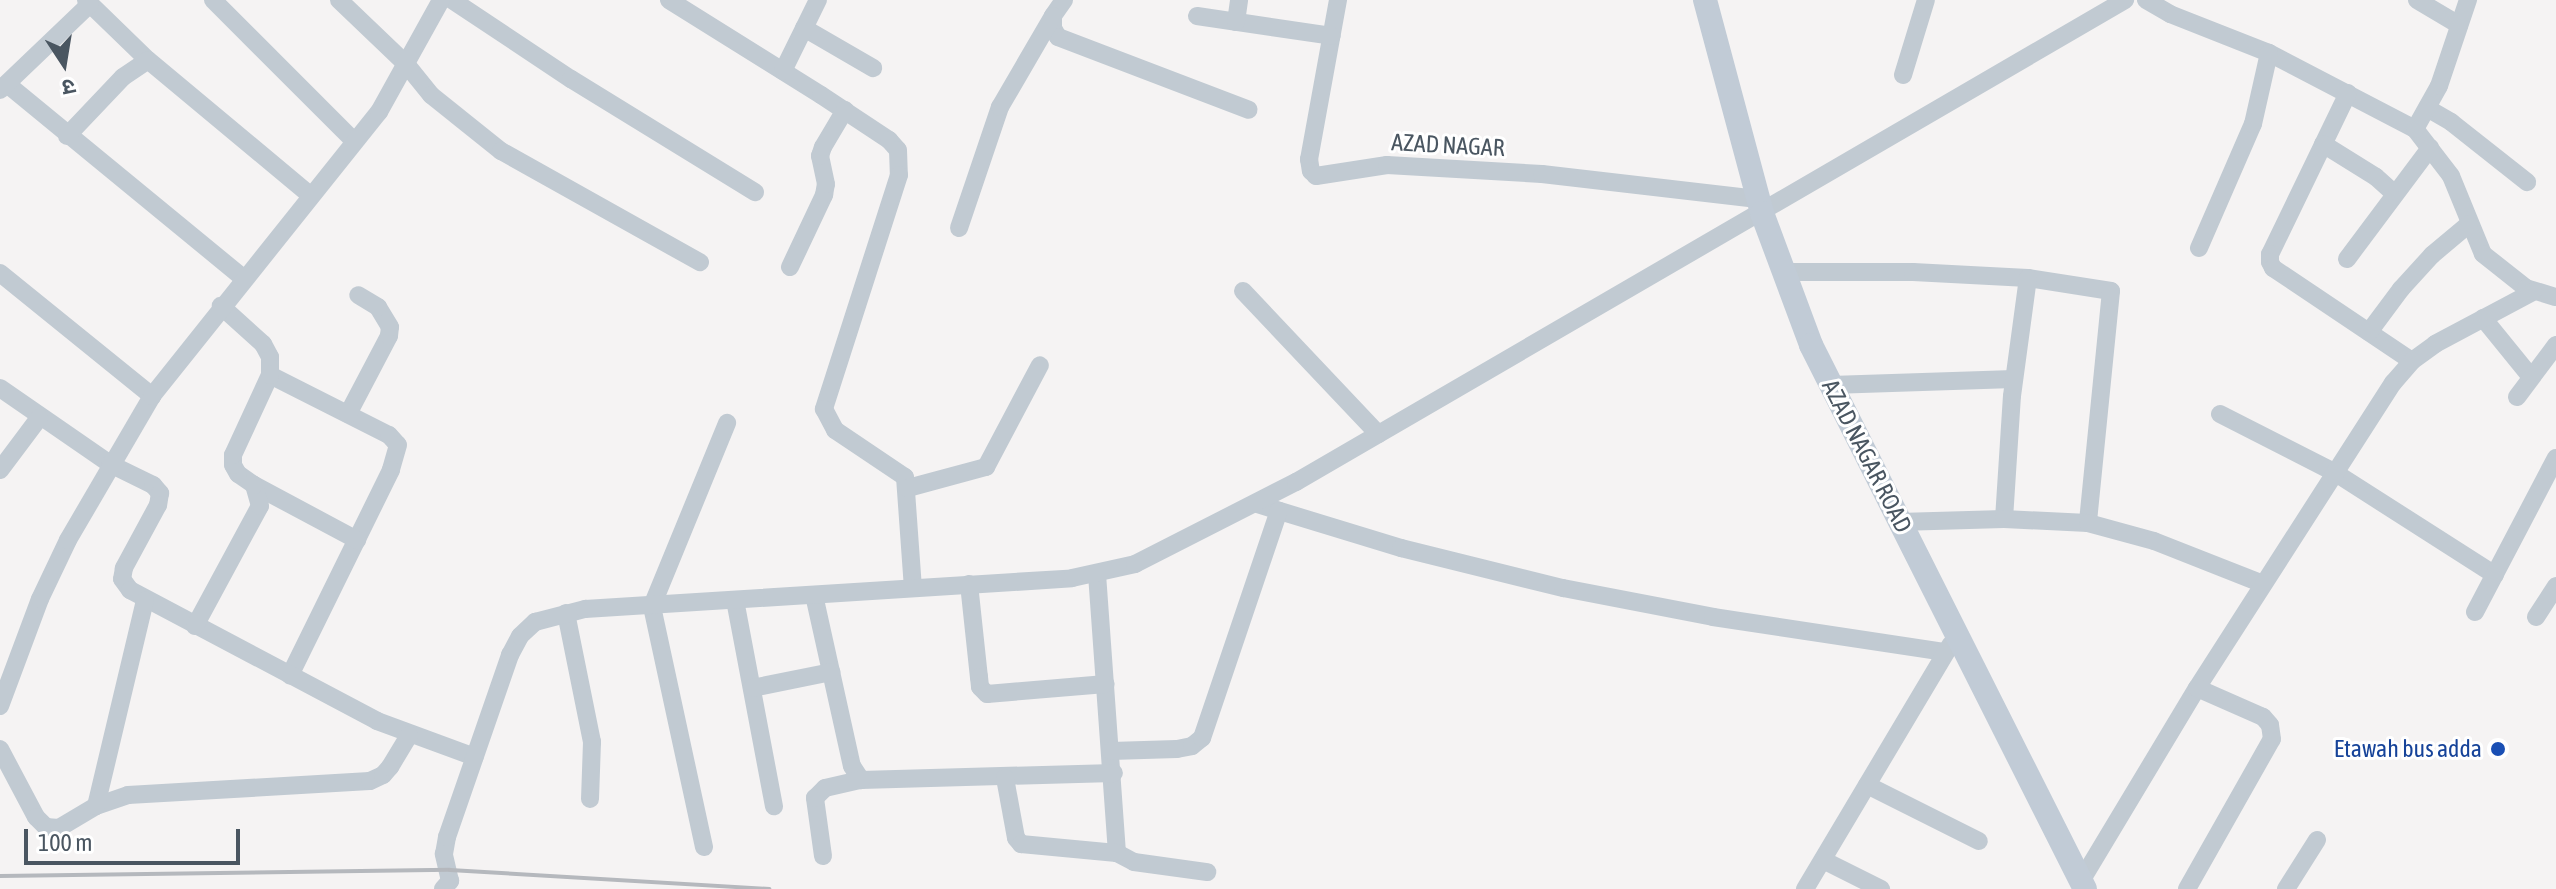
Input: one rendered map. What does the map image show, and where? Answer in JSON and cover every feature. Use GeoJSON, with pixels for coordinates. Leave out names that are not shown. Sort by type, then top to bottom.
{"type":"FeatureCollection","features":[{"type":"Feature","properties":{"kind":"street"},"geometry":{"type":"LineString","coordinates":[[213,0],[353,140]]}},
{"type":"Feature","properties":{"kind":"street"},"geometry":{"type":"LineString","coordinates":[[339,0],[406,64],[431,95],[501,151],[700,262]]}},
{"type":"Feature","properties":{"kind":"street"},"geometry":{"type":"LineString","coordinates":[[0,706],[40,599],[110,464],[152,396],[353,140],[379,112],[441,0]]}},
{"type":"Feature","properties":{"kind":"street"},"geometry":{"type":"LineString","coordinates":[[452,0],[571,79],[755,192]]}},
{"type":"Feature","properties":{"kind":"street"},"geometry":{"type":"LineString","coordinates":[[669,0],[845,110],[889,140],[898,150],[900,161],[824,409],[835,430],[897,468],[905,477],[913,588]]}},
{"type":"Feature","properties":{"kind":"street"},"geometry":{"type":"LineString","coordinates":[[783,71],[818,0]]}},
{"type":"Feature","properties":{"kind":"street"},"geometry":{"type":"LineString","coordinates":[[959,228],[1000,107],[1064,0]]}},
{"type":"Feature","properties":{"kind":"street"},"geometry":{"type":"LineString","coordinates":[[1236,22],[1239,0]]}},
{"type":"Feature","properties":{"kind":"street","name":"AZAD NAGAR"},"geometry":{"type":"LineString","coordinates":[[1338,0],[1309,159],[1311,171],[1316,176],[1387,165],[1542,174],[1760,206]]}},
{"type":"Feature","properties":{"kind":"street","name":"AZAD NAGAR ROAD"},"geometry":{"type":"LineString","coordinates":[[1705,0],[1760,206],[1811,345],[1899,522],[1951,643],[2083,885]]}},
{"type":"Feature","properties":{"kind":"street"},"geometry":{"type":"LineString","coordinates":[[1903,75],[1926,0]]}},
{"type":"Feature","properties":{"kind":"street"},"geometry":{"type":"LineString","coordinates":[[2146,0],[2170,14],[2269,53],[2415,129],[2451,176],[2483,254],[2533,292],[2556,297]]}},
{"type":"Feature","properties":{"kind":"street"},"geometry":{"type":"LineString","coordinates":[[2417,0],[2459,25]]}},
{"type":"Feature","properties":{"kind":"street"},"geometry":{"type":"LineString","coordinates":[[2415,129],[2446,70],[2468,0]]}},
{"type":"Feature","properties":{"kind":"street"},"geometry":{"type":"LineString","coordinates":[[443,889],[450,881],[444,854],[447,837],[520,636],[535,622],[566,613],[1097,574],[1135,564],[1257,504],[1760,206],[2119,1]]}},
{"type":"Feature","properties":{"kind":"street"},"geometry":{"type":"LineString","coordinates":[[243,278],[3,87],[88,2],[148,60],[310,195]]}},
{"type":"Feature","properties":{"kind":"street"},"geometry":{"type":"LineString","coordinates":[[1053,16],[1053,28],[1058,37],[1249,110]]}},
{"type":"Feature","properties":{"kind":"street"},"geometry":{"type":"LineString","coordinates":[[1197,16],[1332,36]]}},
{"type":"Feature","properties":{"kind":"street"},"geometry":{"type":"LineString","coordinates":[[804,28],[873,68]]}},
{"type":"Feature","properties":{"kind":"street"},"geometry":{"type":"LineString","coordinates":[[2199,248],[2253,124],[2269,53]]}},
{"type":"Feature","properties":{"kind":"street"},"geometry":{"type":"LineString","coordinates":[[67,136],[123,77],[148,60]]}},
{"type":"Feature","properties":{"kind":"street"},"geometry":{"type":"LineString","coordinates":[[2348,93],[2270,254],[2270,262],[2273,268],[2412,361]]}},
{"type":"Feature","properties":{"kind":"street"},"geometry":{"type":"LineString","coordinates":[[2427,108],[2451,122],[2527,182]]}},
{"type":"Feature","properties":{"kind":"street"},"geometry":{"type":"LineString","coordinates":[[790,267],[824,195],[826,184],[820,156],[845,110]]}},
{"type":"Feature","properties":{"kind":"street"},"geometry":{"type":"LineString","coordinates":[[2323,144],[2376,177],[2395,194]]}},
{"type":"Feature","properties":{"kind":"street"},"geometry":{"type":"LineString","coordinates":[[2347,259],[2430,148]]}},
{"type":"Feature","properties":{"kind":"street"},"geometry":{"type":"LineString","coordinates":[[2369,332],[2401,289],[2432,255],[2469,224]]}},
{"type":"Feature","properties":{"kind":"street"},"geometry":{"type":"LineString","coordinates":[[1782,272],[1913,272],[2028,278],[2105,287],[2111,291],[2113,297],[2088,523]]}},
{"type":"Feature","properties":{"kind":"street"},"geometry":{"type":"LineString","coordinates":[[0,273],[152,396]]}},
{"type":"Feature","properties":{"kind":"street"},"geometry":{"type":"LineString","coordinates":[[2004,519],[2014,379],[2028,278]]}},
{"type":"Feature","properties":{"kind":"street"},"geometry":{"type":"LineString","coordinates":[[1243,291],[1378,434]]}},
{"type":"Feature","properties":{"kind":"street"},"geometry":{"type":"LineString","coordinates":[[2083,885],[2197,688],[2393,383],[2412,361],[2533,292]]}},
{"type":"Feature","properties":{"kind":"street"},"geometry":{"type":"LineString","coordinates":[[348,414],[389,336],[390,327],[378,307],[358,295]]}},
{"type":"Feature","properties":{"kind":"street"},"geometry":{"type":"LineString","coordinates":[[221,306],[263,344],[270,357],[270,375],[233,455],[238,474],[357,540]]}},
{"type":"Feature","properties":{"kind":"street"},"geometry":{"type":"LineString","coordinates":[[2483,318],[2531,377]]}},
{"type":"Feature","properties":{"kind":"street"},"geometry":{"type":"LineString","coordinates":[[2517,397],[2556,345]]}},
{"type":"Feature","properties":{"kind":"street"},"geometry":{"type":"LineString","coordinates":[[908,488],[986,467],[1040,365]]}},
{"type":"Feature","properties":{"kind":"street"},"geometry":{"type":"LineString","coordinates":[[270,375],[389,435],[398,445],[391,470],[290,675]]}},
{"type":"Feature","properties":{"kind":"street"},"geometry":{"type":"LineString","coordinates":[[1831,385],[2014,379]]}},
{"type":"Feature","properties":{"kind":"street"},"geometry":{"type":"LineString","coordinates":[[0,388],[39,418],[110,464],[153,485],[160,493],[158,505],[124,568],[122,579],[130,590],[145,601],[409,735],[475,757]]}},
{"type":"Feature","properties":{"kind":"street"},"geometry":{"type":"LineString","coordinates":[[2220,414],[2334,472],[2495,575]]}},
{"type":"Feature","properties":{"kind":"street"},"geometry":{"type":"LineString","coordinates":[[0,470],[39,418]]}},
{"type":"Feature","properties":{"kind":"street"},"geometry":{"type":"LineString","coordinates":[[704,847],[652,606],[727,423]]}},
{"type":"Feature","properties":{"kind":"street"},"geometry":{"type":"LineString","coordinates":[[2475,612],[2556,458]]}},
{"type":"Feature","properties":{"kind":"street"},"geometry":{"type":"LineString","coordinates":[[195,626],[256,520],[260,495],[254,485]]}},
{"type":"Feature","properties":{"kind":"street"},"geometry":{"type":"LineString","coordinates":[[1257,504],[1401,548],[1563,588],[1713,617],[1951,643],[1805,889]]}},
{"type":"Feature","properties":{"kind":"street"},"geometry":{"type":"LineString","coordinates":[[1111,751],[1177,749],[1192,746],[1202,738],[1279,511]]}},
{"type":"Feature","properties":{"kind":"street"},"geometry":{"type":"LineString","coordinates":[[1899,522],[2004,519],[2088,523],[2154,541],[2263,584]]}},
{"type":"Feature","properties":{"kind":"street"},"geometry":{"type":"LineString","coordinates":[[1097,574],[1114,773],[1117,853]]}},
{"type":"Feature","properties":{"kind":"street"},"geometry":{"type":"LineString","coordinates":[[969,584],[980,687],[987,694],[1106,684]]}},
{"type":"Feature","properties":{"kind":"street"},"geometry":{"type":"LineString","coordinates":[[2536,617],[2556,586]]}},
{"type":"Feature","properties":{"kind":"street"},"geometry":{"type":"LineString","coordinates":[[814,595],[852,766],[861,780]]}},
{"type":"Feature","properties":{"kind":"street"},"geometry":{"type":"LineString","coordinates":[[735,600],[774,806]]}},
{"type":"Feature","properties":{"kind":"street"},"geometry":{"type":"LineString","coordinates":[[96,806],[145,601]]}},
{"type":"Feature","properties":{"kind":"street"},"geometry":{"type":"LineString","coordinates":[[566,613],[592,742],[590,799]]}},
{"type":"Feature","properties":{"kind":"street"},"geometry":{"type":"LineString","coordinates":[[752,688],[831,672]]}},
{"type":"Feature","properties":{"kind":"street"},"geometry":{"type":"LineString","coordinates":[[2187,889],[2272,739],[2270,725],[2263,717],[2197,688]]}},
{"type":"Feature","properties":{"kind":"street"},"geometry":{"type":"LineString","coordinates":[[0,749],[28,804],[46,827],[59,828],[96,806],[128,795],[370,781],[383,775],[390,767],[409,735]]}},
{"type":"Feature","properties":{"kind":"street"},"geometry":{"type":"LineString","coordinates":[[823,856],[815,798],[825,788],[861,780],[1114,773]]}},
{"type":"Feature","properties":{"kind":"street"},"geometry":{"type":"LineString","coordinates":[[1005,778],[1016,838],[1021,844],[1117,853],[1134,862],[1207,872]]}},
{"type":"Feature","properties":{"kind":"street"},"geometry":{"type":"LineString","coordinates":[[1867,785],[1979,841]]}},
{"type":"Feature","properties":{"kind":"street"},"geometry":{"type":"LineString","coordinates":[[2286,889],[2317,840]]}},
{"type":"Feature","properties":{"kind":"street"},"geometry":{"type":"LineString","coordinates":[[1823,860],[1881,889]]}},
{"type":"Feature","properties":{"kind":"railway"},"geometry":{"type":"LineString","coordinates":[[0,876],[450,870],[769,889]]}},
{"type":"Feature","properties":{"kind":"place","name":"Etawah bus adda"},"geometry":{"type":"Point","coordinates":[2498,749]}}]}
